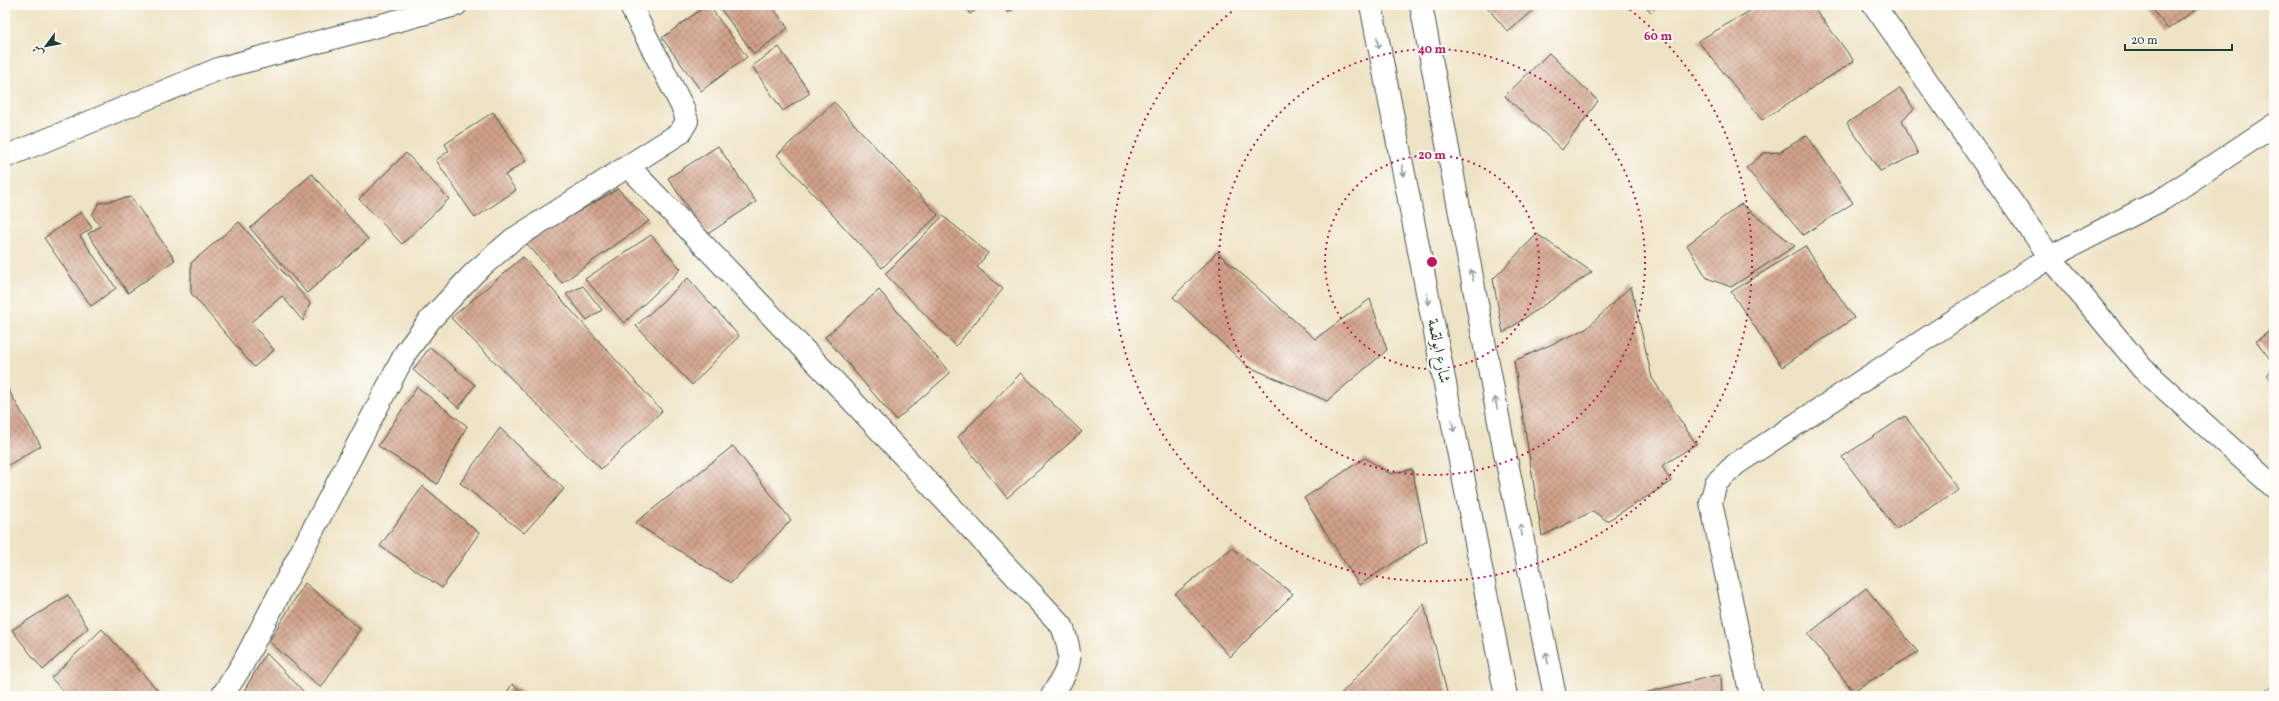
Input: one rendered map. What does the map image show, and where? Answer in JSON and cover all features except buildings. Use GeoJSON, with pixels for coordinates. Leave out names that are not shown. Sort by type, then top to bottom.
{"type":"FeatureCollection","features":[{"type":"Feature","properties":{"kind":"street"},"geometry":{"type":"LineString","coordinates":[[5,157],[221,68],[456,5]]}},
{"type":"Feature","properties":{"kind":"street"},"geometry":{"type":"LineString","coordinates":[[222,696],[242,665],[406,352],[430,320],[474,273],[512,240],[680,133],[687,121],[683,108],[630,5]]}},
{"type":"Feature","properties":{"kind":"street","name":"شارع ابولقمة"},"geometry":{"type":"LineString","coordinates":[[1371,5],[1506,696]]}},
{"type":"Feature","properties":{"kind":"street"},"geometry":{"type":"LineString","coordinates":[[1422,5],[1504,448],[1555,696]]}},
{"type":"Feature","properties":{"kind":"street"},"geometry":{"type":"LineString","coordinates":[[1874,5],[2050,257],[2142,368],[2274,487]]}},
{"type":"Feature","properties":{"kind":"street"},"geometry":{"type":"LineString","coordinates":[[1751,696],[1711,502],[1716,483],[1736,464],[2050,257],[2163,199],[2274,125]]}},
{"type":"Feature","properties":{"kind":"street"},"geometry":{"type":"LineString","coordinates":[[628,166],[832,379],[1062,626],[1069,645],[1069,668],[1052,696]]}}]}
